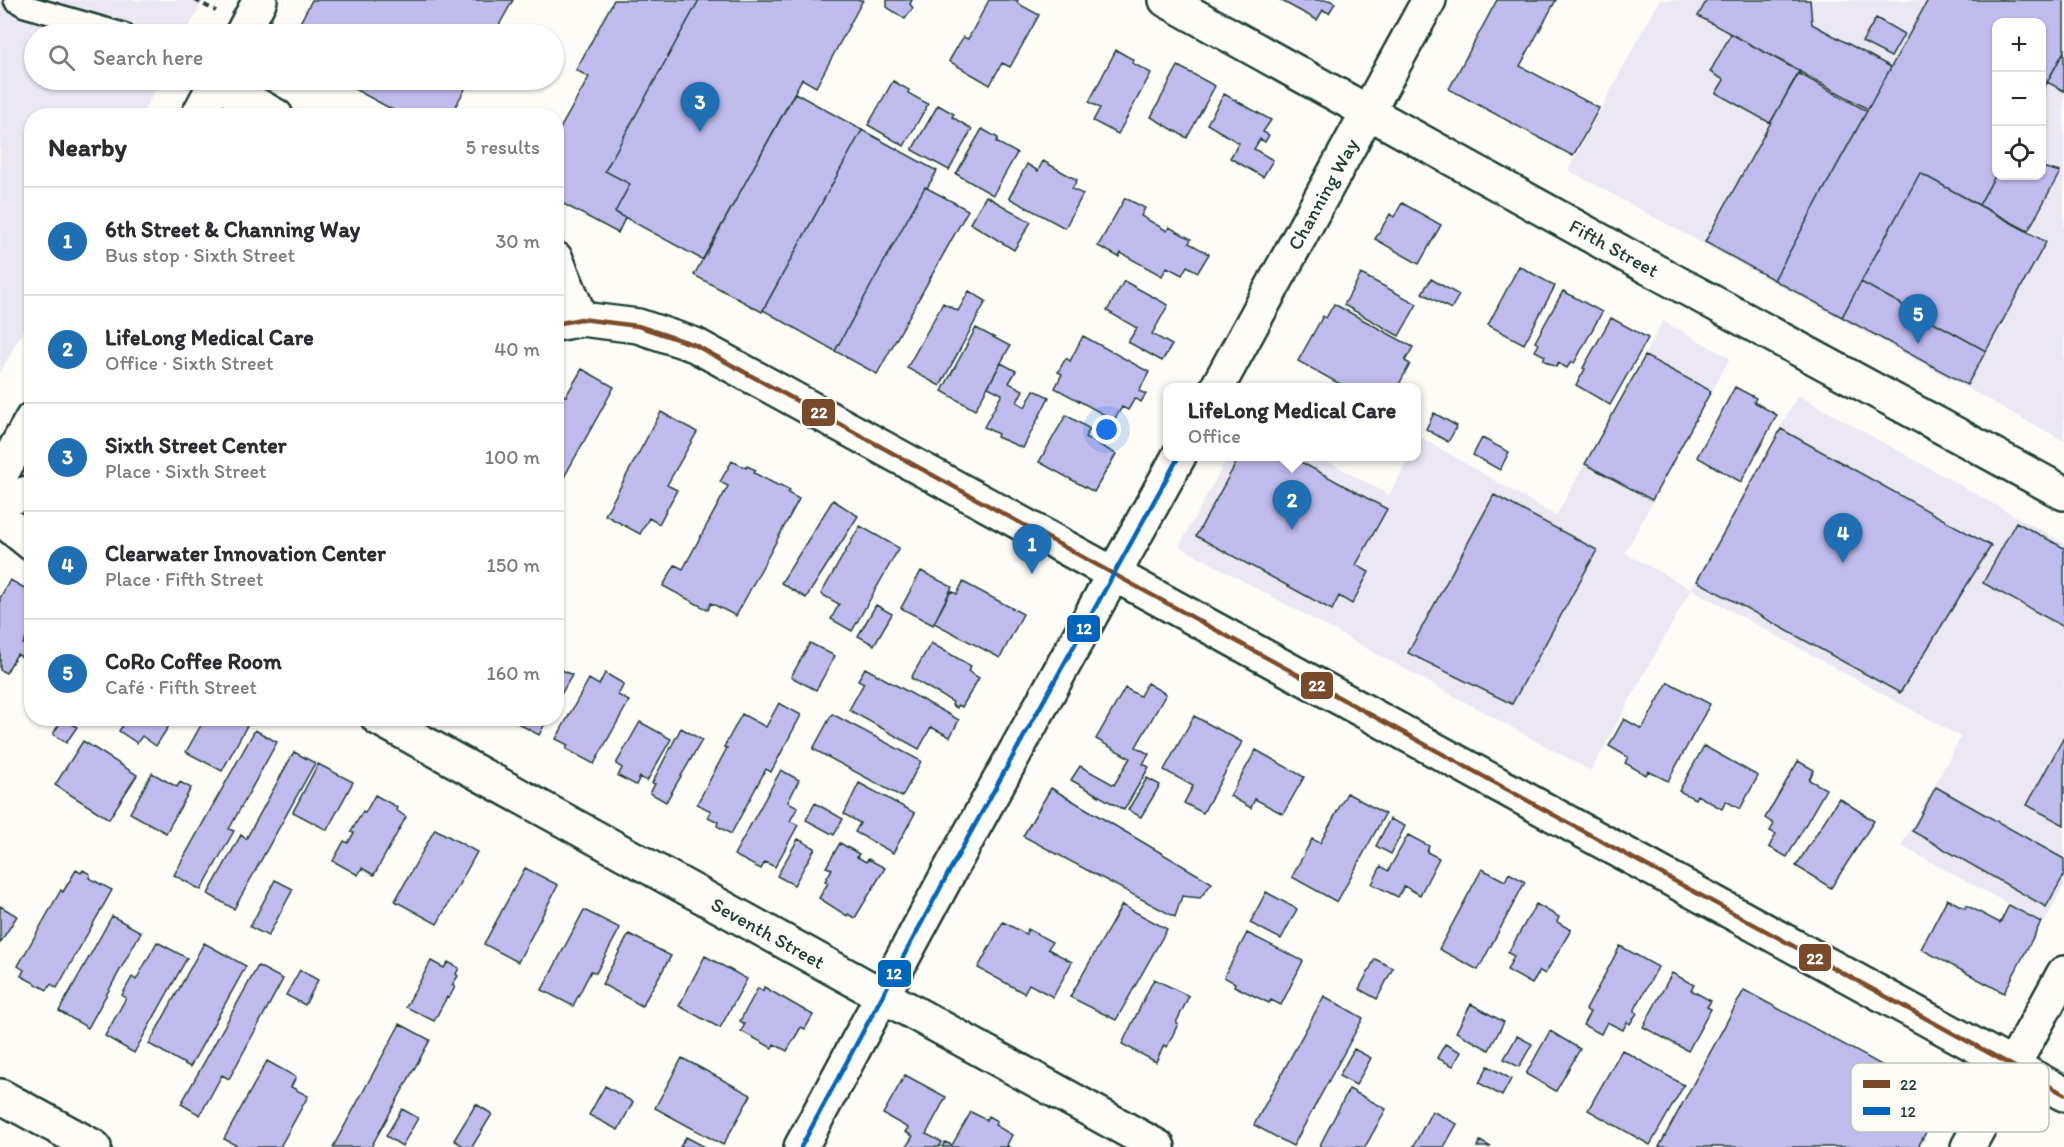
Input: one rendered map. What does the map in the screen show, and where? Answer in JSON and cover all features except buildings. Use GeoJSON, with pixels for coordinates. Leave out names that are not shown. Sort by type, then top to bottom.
{"type":"FeatureCollection","features":[{"type":"Feature","properties":{"kind":"street"},"geometry":{"type":"LineString","coordinates":[[248,24],[261,0]]}},
{"type":"Feature","properties":{"kind":"street","name":"Fifth Street"},"geometry":{"type":"LineString","coordinates":[[1166,0],[2064,493]]}},
{"type":"Feature","properties":{"kind":"street","name":"Channing Way"},"geometry":{"type":"LineString","coordinates":[[1219,383],[1429,0]]}},
{"type":"Feature","properties":{"kind":"street"},"geometry":{"type":"LineString","coordinates":[[202,108],[210,90]]}},
{"type":"Feature","properties":{"kind":"street"},"geometry":{"type":"LineString","coordinates":[[231,90],[262,108]]}},
{"type":"Feature","properties":{"kind":"street"},"geometry":{"type":"LineString","coordinates":[[564,297],[569,321],[638,326],[695,345],[2008,1063]]}},
{"type":"Feature","properties":{"kind":"street"},"geometry":{"type":"LineString","coordinates":[[0,476],[24,433]]}},
{"type":"Feature","properties":{"kind":"street"},"geometry":{"type":"LineString","coordinates":[[801,1147],[1176,461]]}},
{"type":"Feature","properties":{"kind":"street"},"geometry":{"type":"LineString","coordinates":[[0,500],[24,494]]}},
{"type":"Feature","properties":{"kind":"street"},"geometry":{"type":"LineString","coordinates":[[0,518],[24,538]]}},
{"type":"Feature","properties":{"kind":"street","name":"Seventh Street"},"geometry":{"type":"LineString","coordinates":[[393,726],[1158,1147]]}},
{"type":"Feature","properties":{"kind":"street"},"geometry":{"type":"LineString","coordinates":[[2015,1063],[2064,973]]}},
{"type":"Feature","properties":{"kind":"street"},"geometry":{"type":"LineString","coordinates":[[2049,1086],[2064,1094]]}},
{"type":"Feature","properties":{"kind":"street"},"geometry":{"type":"LineString","coordinates":[[0,1096],[94,1147]]}},
{"type":"Feature","properties":{"kind":"street"},"geometry":{"type":"LineString","coordinates":[[1968,1147],[1976,1132]]}},
{"type":"Feature","properties":{"kind":"lane"},"geometry":{"type":"LineString","coordinates":[[15,0],[25,6],[88,24]]}},
{"type":"Feature","properties":{"kind":"shaded area"},"geometry":{"type":"Polygon","coordinates":[[[0,0],[204,0],[191,24],[24,24],[24,90],[155,90],[145,108],[24,108],[24,328],[0,373],[0,0]]]}},
{"type":"Feature","properties":{"kind":"shaded area"},"geometry":{"type":"Polygon","coordinates":[[[1659,0],[2064,0],[2064,441],[1568,170],[1659,0]]]}},
{"type":"Feature","properties":{"kind":"shaded area"},"geometry":{"type":"Polygon","coordinates":[[[1663,321],[1730,358],[1625,553],[1691,589],[1591,771],[1179,546],[1226,461],[1327,461],[1389,495],[1408,461],[1421,461],[1421,438],[1556,516],[1663,321]]]}},
{"type":"Feature","properties":{"kind":"shaded area"},"geometry":{"type":"Polygon","coordinates":[[[1798,395],[2064,543],[2064,885],[2044,923],[1901,846],[1961,737],[1691,589],[1798,395]]]}},
{"type":"Feature","properties":{"kind":"transit line","name":"22"},"geometry":{"type":"LineString","coordinates":[[564,322],[581,319],[638,326],[695,345],[2007,1063]]}},
{"type":"Feature","properties":{"kind":"transit line","name":"12"},"geometry":{"type":"LineString","coordinates":[[801,1147],[950,870],[1176,461]]}},
{"type":"Feature","properties":{"kind":"transit line","name":"22"},"geometry":{"type":"LineString","coordinates":[[2049,1086],[2064,1094]]}},
{"type":"Feature","properties":{"kind":"place","name":"Sixth Street Center"},"geometry":{"type":"Point","coordinates":[700,132]}},
{"type":"Feature","properties":{"kind":"place","name":"CoRo Coffee Room"},"geometry":{"type":"Point","coordinates":[1918,344]}},
{"type":"Feature","properties":{"kind":"place","name":"LifeLong Medical Care"},"geometry":{"type":"Point","coordinates":[1292,530]}},
{"type":"Feature","properties":{"kind":"place","name":"Clearwater Innovation Center"},"geometry":{"type":"Point","coordinates":[1843,563]}},
{"type":"Feature","properties":{"kind":"place","name":"6th Street & Channing Way"},"geometry":{"type":"Point","coordinates":[1032,574]}}]}
